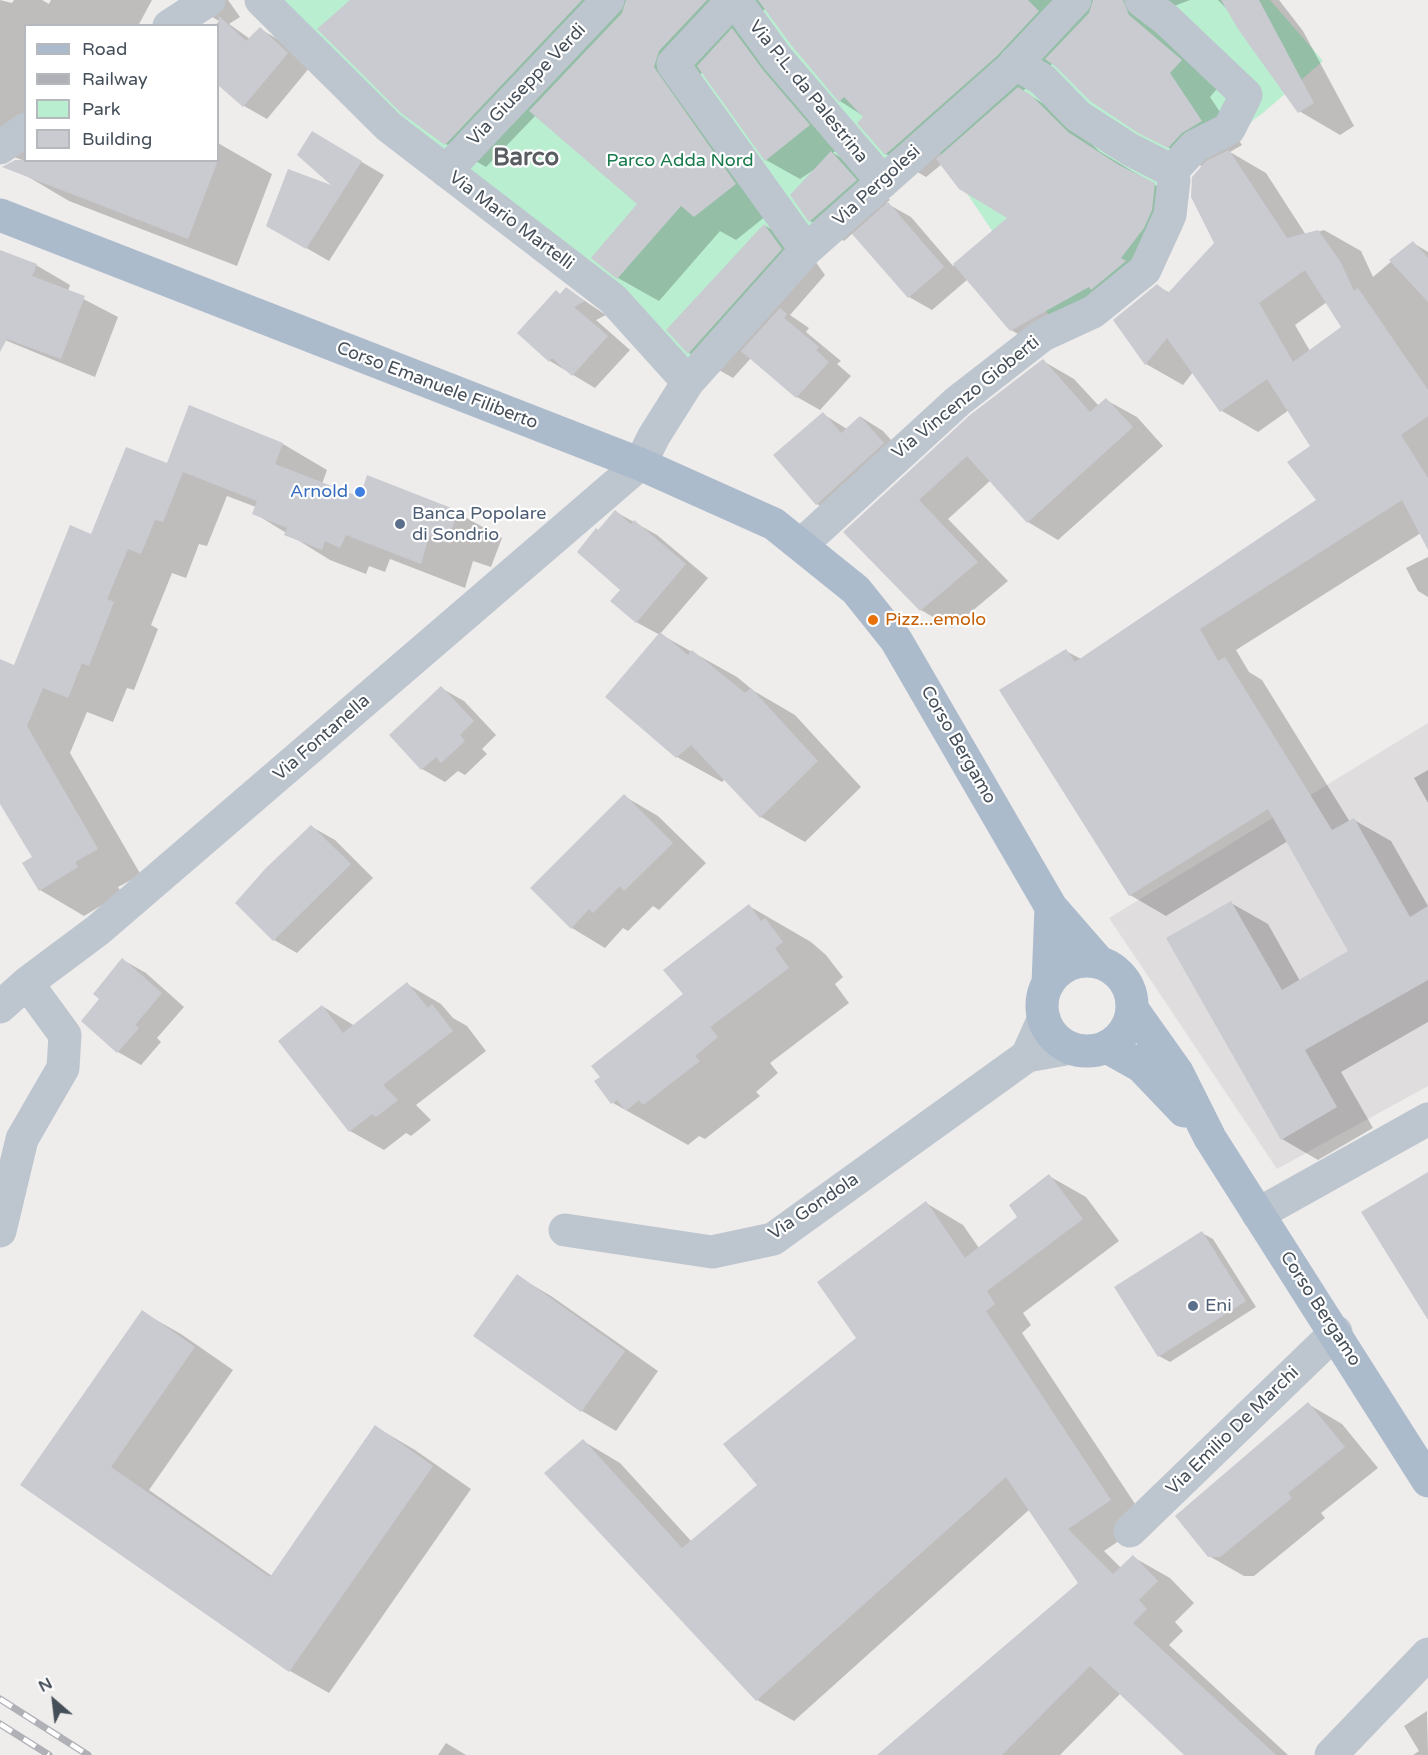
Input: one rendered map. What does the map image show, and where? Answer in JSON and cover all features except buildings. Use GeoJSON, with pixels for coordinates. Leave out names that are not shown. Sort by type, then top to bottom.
{"type":"FeatureCollection","features":[{"type":"Feature","properties":{"kind":"main road","name":"Corso Emanuele Filiberto"},"geometry":{"type":"LineString","coordinates":[[0,215],[640,464],[774,524],[856,590]]}},
{"type":"Feature","properties":{"kind":"main road","name":"Corso Bergamo"},"geometry":{"type":"LineString","coordinates":[[856,590],[896,640],[1051,907],[1100,962]]}},
{"type":"Feature","properties":{"kind":"main road"},"geometry":{"type":"LineString","coordinates":[[1048,984],[1051,907]]}},
{"type":"Feature","properties":{"kind":"main road"},"geometry":{"type":"LineString","coordinates":[[1085,961],[1100,962],[1114,969],[1125,980],[1131,994],[1133,1010],[1128,1025],[1119,1038],[1107,1047],[1089,1051],[1071,1048],[1058,1041],[1044,1018],[1043,995],[1057,973],[1070,964],[1085,961]]}},
{"type":"Feature","properties":{"kind":"main road","name":"Corso Bergamo"},"geometry":{"type":"LineString","coordinates":[[1133,1010],[1177,1072],[1210,1138],[1257,1214],[1336,1332],[1428,1480]]}},
{"type":"Feature","properties":{"kind":"main road","name":"Corso Bergamo"},"geometry":{"type":"LineString","coordinates":[[1107,1047],[1141,1066],[1210,1138]]}},
{"type":"Feature","properties":{"kind":"street"},"geometry":{"type":"LineString","coordinates":[[172,24],[209,0]]}},
{"type":"Feature","properties":{"kind":"street","name":"Via Mario Martelli"},"geometry":{"type":"LineString","coordinates":[[261,0],[389,127],[613,299],[688,382]]}},
{"type":"Feature","properties":{"kind":"street","name":"Via Giuseppe Verdi"},"geometry":{"type":"LineString","coordinates":[[446,171],[608,0]]}},
{"type":"Feature","properties":{"kind":"street"},"geometry":{"type":"LineString","coordinates":[[734,0],[673,64],[806,250]]}},
{"type":"Feature","properties":{"kind":"street","name":"Via P.L. da Palestrina"},"geometry":{"type":"LineString","coordinates":[[734,0],[777,58],[883,182]]}},
{"type":"Feature","properties":{"kind":"street","name":"Via Pergolesi"},"geometry":{"type":"LineString","coordinates":[[688,382],[806,250],[1015,63],[1075,0]]}},
{"type":"Feature","properties":{"kind":"street"},"geometry":{"type":"LineString","coordinates":[[1015,63],[1043,80],[1078,116],[1129,149],[1172,171],[1195,146],[1229,129],[1246,95],[1166,20],[1141,0]]}},
{"type":"Feature","properties":{"kind":"street"},"geometry":{"type":"LineString","coordinates":[[0,148],[24,130]]}},
{"type":"Feature","properties":{"kind":"street","name":"Via Vincenzo Gioberti"},"geometry":{"type":"LineString","coordinates":[[801,545],[958,401],[1043,335],[1093,312],[1145,270],[1170,214],[1174,180],[1172,171]]}},
{"type":"Feature","properties":{"kind":"street"},"geometry":{"type":"LineString","coordinates":[[640,464],[654,436],[688,382]]}},
{"type":"Feature","properties":{"kind":"street","name":"Via Fontanella"},"geometry":{"type":"LineString","coordinates":[[0,1007],[27,983],[98,930],[640,464]]}},
{"type":"Feature","properties":{"kind":"street"},"geometry":{"type":"LineString","coordinates":[[0,1231],[22,1139],[63,1068],[65,1035],[27,983]]}},
{"type":"Feature","properties":{"kind":"street"},"geometry":{"type":"LineString","coordinates":[[1027,1056],[1044,1018]]}},
{"type":"Feature","properties":{"kind":"street","name":"Via Gondola"},"geometry":{"type":"LineString","coordinates":[[565,1230],[712,1252],[773,1239],[1027,1056],[1071,1048]]}},
{"type":"Feature","properties":{"kind":"street"},"geometry":{"type":"LineString","coordinates":[[1257,1214],[1428,1119]]}},
{"type":"Feature","properties":{"kind":"street","name":"Via Emilio De Marchi"},"geometry":{"type":"LineString","coordinates":[[1130,1531],[1336,1332]]}},
{"type":"Feature","properties":{"kind":"street"},"geometry":{"type":"LineString","coordinates":[[1331,1755],[1428,1654]]}},
{"type":"Feature","properties":{"kind":"shaded area"},"geometry":{"type":"Polygon","coordinates":[[[1428,723],[1428,1086],[1277,1169],[1109,918],[1428,723]]]}},
{"type":"Feature","properties":{"kind":"green space","name":"Parco Adda Nord"},"geometry":{"type":"Polygon","coordinates":[[[253,0],[1270,0],[1323,61],[1263,113],[1206,155],[1164,194],[1134,257],[1071,322],[1056,326],[935,146],[697,378],[253,0]]]}},
{"type":"Feature","properties":{"kind":"railway"},"geometry":{"type":"LineString","coordinates":[[0,1699],[88,1755]]}},
{"type":"Feature","properties":{"kind":"railway"},"geometry":{"type":"LineString","coordinates":[[0,1724],[49,1755]]}},
{"type":"Feature","properties":{"kind":"place","name":"Arnold"},"geometry":{"type":"Point","coordinates":[360,492]}},
{"type":"Feature","properties":{"kind":"place","name":"Banca Popolare di Sondrio"},"geometry":{"type":"Point","coordinates":[400,524]}},
{"type":"Feature","properties":{"kind":"place","name":"Pizz...emolo"},"geometry":{"type":"Point","coordinates":[873,620]}},
{"type":"Feature","properties":{"kind":"place","name":"Eni"},"geometry":{"type":"Point","coordinates":[1193,1306]}},
{"type":"Feature","properties":{"kind":"district","name":"Barco"},"geometry":{"type":"Point","coordinates":[526,159]}}]}
